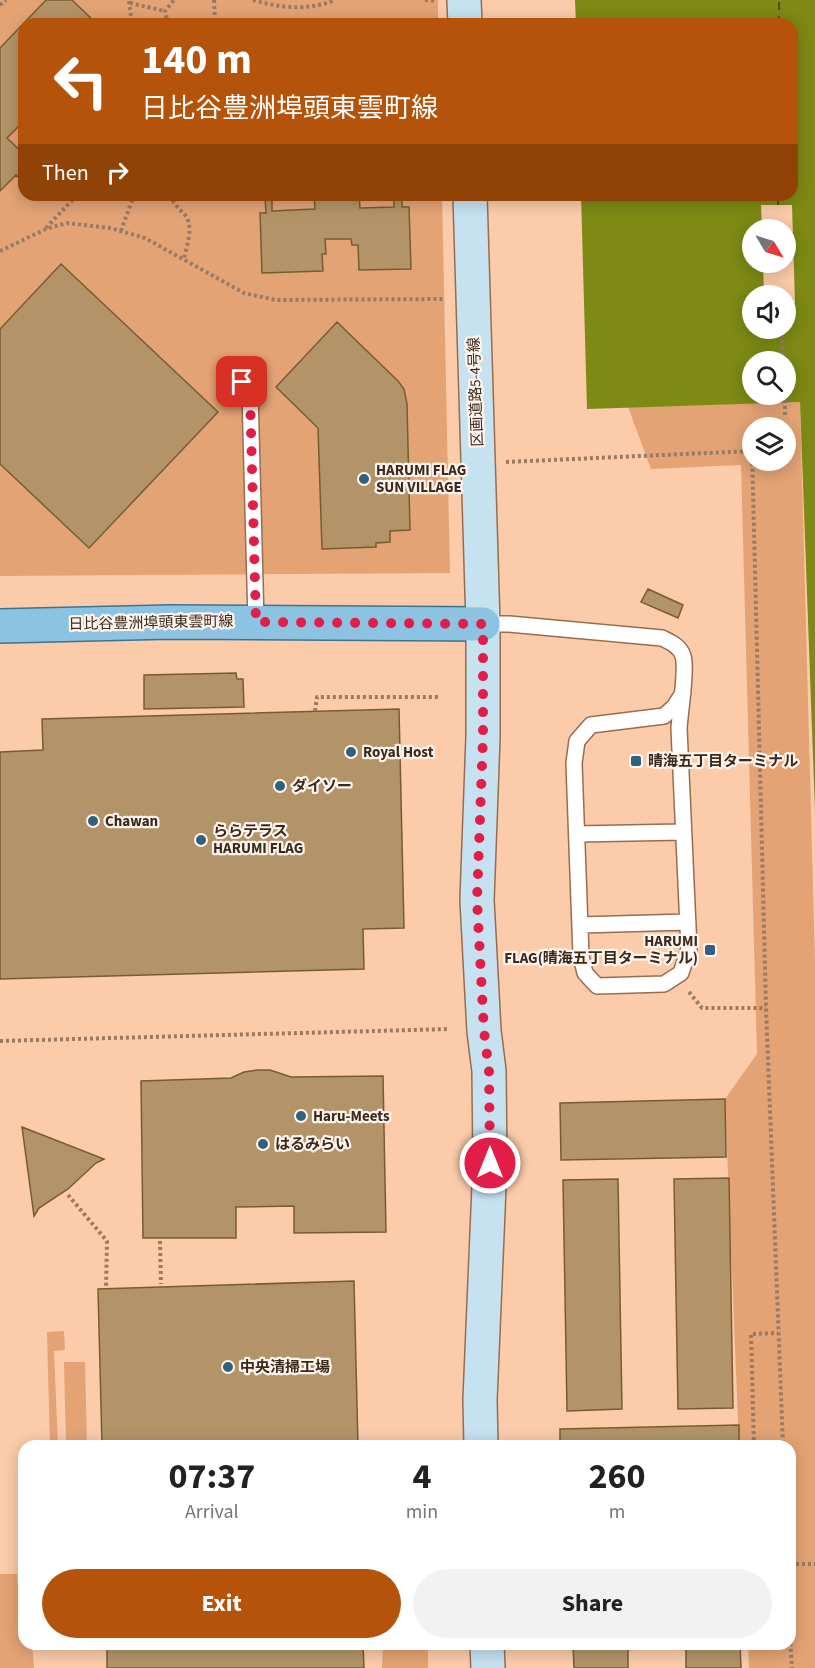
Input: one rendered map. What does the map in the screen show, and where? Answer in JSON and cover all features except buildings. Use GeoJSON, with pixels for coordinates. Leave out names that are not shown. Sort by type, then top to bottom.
{"type":"FeatureCollection","features":[{"type":"Feature","properties":{"kind":"main road","name":"日比谷豊洲埠頭東雲町線"},"geometry":{"type":"LineString","coordinates":[[0,626],[171,622],[483,624]]}},
{"type":"Feature","properties":{"kind":"street"},"geometry":{"type":"LineString","coordinates":[[464,0],[465,18]]}},
{"type":"Feature","properties":{"kind":"street","name":"区画道路5-4号線"},"geometry":{"type":"LineString","coordinates":[[470,201],[483,624],[483,748],[477,900],[484,1031],[489,1071],[490,1163],[480,1400],[481,1440]]}},
{"type":"Feature","properties":{"kind":"street"},"geometry":{"type":"LineString","coordinates":[[487,1650],[488,1668]]}},
{"type":"Feature","properties":{"kind":"lane"},"geometry":{"type":"LineString","coordinates":[[234,372],[250,392],[256,622]]}},
{"type":"Feature","properties":{"kind":"lane"},"geometry":{"type":"LineString","coordinates":[[483,624],[509,624],[662,638],[674,644],[683,656],[683,693],[679,728],[689,950],[681,973],[664,984],[597,986],[585,973],[581,956],[574,763],[577,741],[591,725],[664,716],[675,707],[683,693]]}},
{"type":"Feature","properties":{"kind":"lane"},"geometry":{"type":"LineString","coordinates":[[664,716],[679,728]]}},
{"type":"Feature","properties":{"kind":"lane"},"geometry":{"type":"LineString","coordinates":[[577,834],[684,832]]}},
{"type":"Feature","properties":{"kind":"lane"},"geometry":{"type":"LineString","coordinates":[[580,925],[688,922]]}},
{"type":"Feature","properties":{"kind":"path"},"geometry":{"type":"LineString","coordinates":[[0,4],[6,0]]}},
{"type":"Feature","properties":{"kind":"path"},"geometry":{"type":"LineString","coordinates":[[165,11],[174,0]]}},
{"type":"Feature","properties":{"kind":"path"},"geometry":{"type":"LineString","coordinates":[[214,0],[215,18]]}},
{"type":"Feature","properties":{"kind":"path"},"geometry":{"type":"LineString","coordinates":[[253,0],[294,8],[321,6],[335,0]]}},
{"type":"Feature","properties":{"kind":"path"},"geometry":{"type":"LineString","coordinates":[[131,18],[129,1],[165,11]]}},
{"type":"Feature","properties":{"kind":"path"},"geometry":{"type":"LineString","coordinates":[[165,11],[167,18]]}},
{"type":"Feature","properties":{"kind":"path"},"geometry":{"type":"LineString","coordinates":[[46,229],[72,201]]}},
{"type":"Feature","properties":{"kind":"path"},"geometry":{"type":"LineString","coordinates":[[121,231],[132,201]]}},
{"type":"Feature","properties":{"kind":"path"},"geometry":{"type":"LineString","coordinates":[[173,201],[187,217],[190,231],[184,258]]}},
{"type":"Feature","properties":{"kind":"path"},"geometry":{"type":"LineString","coordinates":[[0,251],[46,229],[67,223],[121,231],[145,238],[244,293],[276,300],[473,298]]}},
{"type":"Feature","properties":{"kind":"path"},"geometry":{"type":"LineString","coordinates":[[785,405],[785,415]]}},
{"type":"Feature","properties":{"kind":"path"},"geometry":{"type":"LineString","coordinates":[[505,462],[752,452],[766,1008],[783,1440]]}},
{"type":"Feature","properties":{"kind":"path"},"geometry":{"type":"LineString","coordinates":[[315,711],[317,697],[440,697]]}},
{"type":"Feature","properties":{"kind":"path"},"geometry":{"type":"LineString","coordinates":[[689,992],[702,1008],[766,1008]]}},
{"type":"Feature","properties":{"kind":"path"},"geometry":{"type":"LineString","coordinates":[[0,1041],[449,1029]]}},
{"type":"Feature","properties":{"kind":"path"},"geometry":{"type":"LineString","coordinates":[[68,1195],[107,1241],[106,1288]]}},
{"type":"Feature","properties":{"kind":"path"},"geometry":{"type":"LineString","coordinates":[[160,1241],[160,1284]]}},
{"type":"Feature","properties":{"kind":"path"},"geometry":{"type":"LineString","coordinates":[[754,1440],[751,1334],[778,1333]]}},
{"type":"Feature","properties":{"kind":"path"},"geometry":{"type":"LineString","coordinates":[[796,1564],[815,1563]]}},
{"type":"Feature","properties":{"kind":"path"},"geometry":{"type":"LineString","coordinates":[[791,1650],[792,1668]]}},
{"type":"Feature","properties":{"kind":"shaded area"},"geometry":{"type":"Polygon","coordinates":[[[0,0],[438,0],[438,18],[18,18],[18,201],[442,201],[450,573],[0,576],[0,0]]]}},
{"type":"Feature","properties":{"kind":"shaded area"},"geometry":{"type":"Polygon","coordinates":[[[575,0],[815,0],[815,811],[800,402],[796,402],[796,351],[742,351],[742,404],[587,409],[581,201],[798,201],[798,18],[576,18],[575,0]]]}},
{"type":"Feature","properties":{"kind":"shaded area"},"geometry":{"type":"Polygon","coordinates":[[[796,402],[800,402],[815,963],[815,1668],[749,1668],[748,1650],[796,1650],[796,1440],[739,1440],[725,1099],[757,1054],[741,465],[651,469],[628,407],[742,404],[796,405],[796,402]]]}},
{"type":"Feature","properties":{"kind":"shaded area"},"geometry":{"type":"Polygon","coordinates":[[[64,1331],[65,1350],[54,1351],[58,1440],[50,1440],[47,1332],[64,1331]]]}},
{"type":"Feature","properties":{"kind":"shaded area"},"geometry":{"type":"Polygon","coordinates":[[[64,1362],[85,1362],[87,1440],[66,1440],[64,1362]]]}},
{"type":"Feature","properties":{"kind":"shaded area"},"geometry":{"type":"Polygon","coordinates":[[[0,1574],[17,1574],[18,1650],[32,1650],[34,1668],[0,1668],[0,1574]]]}},
{"type":"Feature","properties":{"kind":"shaded area"},"geometry":{"type":"Polygon","coordinates":[[[383,1650],[428,1650],[428,1668],[382,1668],[383,1650]]]}},
{"type":"Feature","properties":{"kind":"pier"},"geometry":{"type":"Polygon","coordinates":[[[761,205],[792,205],[792,219],[762,219],[761,205]]]}},
{"type":"Feature","properties":{"kind":"pier"},"geometry":{"type":"Polygon","coordinates":[[[763,273],[794,273],[794,285],[764,285],[763,273]]]}},
{"type":"Feature","properties":{"kind":"ferry route"},"geometry":{"type":"LineString","coordinates":[[779,0],[779,18]]}},
{"type":"Feature","properties":{"kind":"place","name":"HARUMI FLAG SUN VILLAGE"},"geometry":{"type":"Point","coordinates":[364,479]}},
{"type":"Feature","properties":{"kind":"place","name":"Royal Host"},"geometry":{"type":"Point","coordinates":[351,752]}},
{"type":"Feature","properties":{"kind":"place","name":"晴海五丁目ターミナル"},"geometry":{"type":"Point","coordinates":[636,761]}},
{"type":"Feature","properties":{"kind":"place","name":"ダイソー"},"geometry":{"type":"Point","coordinates":[280,786]}},
{"type":"Feature","properties":{"kind":"place","name":"Chawan"},"geometry":{"type":"Point","coordinates":[93,821]}},
{"type":"Feature","properties":{"kind":"place","name":"ららテラス HARUMI FLAG"},"geometry":{"type":"Point","coordinates":[201,840]}},
{"type":"Feature","properties":{"kind":"place","name":"HARUMI FLAG(晴海五丁目ターミナル)"},"geometry":{"type":"Point","coordinates":[710,950]}},
{"type":"Feature","properties":{"kind":"place","name":"Haru-Meets"},"geometry":{"type":"Point","coordinates":[301,1116]}},
{"type":"Feature","properties":{"kind":"place","name":"はるみらい"},"geometry":{"type":"Point","coordinates":[263,1144]}},
{"type":"Feature","properties":{"kind":"place","name":"中央清掃工場"},"geometry":{"type":"Point","coordinates":[228,1367]}},
{"type":"Feature","properties":{"kind":"route"},"geometry":{"type":"LineString","coordinates":[[242,382],[250,392],[256,622],[483,624],[483,737],[477,900],[484,1031],[489,1071],[490,1163]]}}]}
